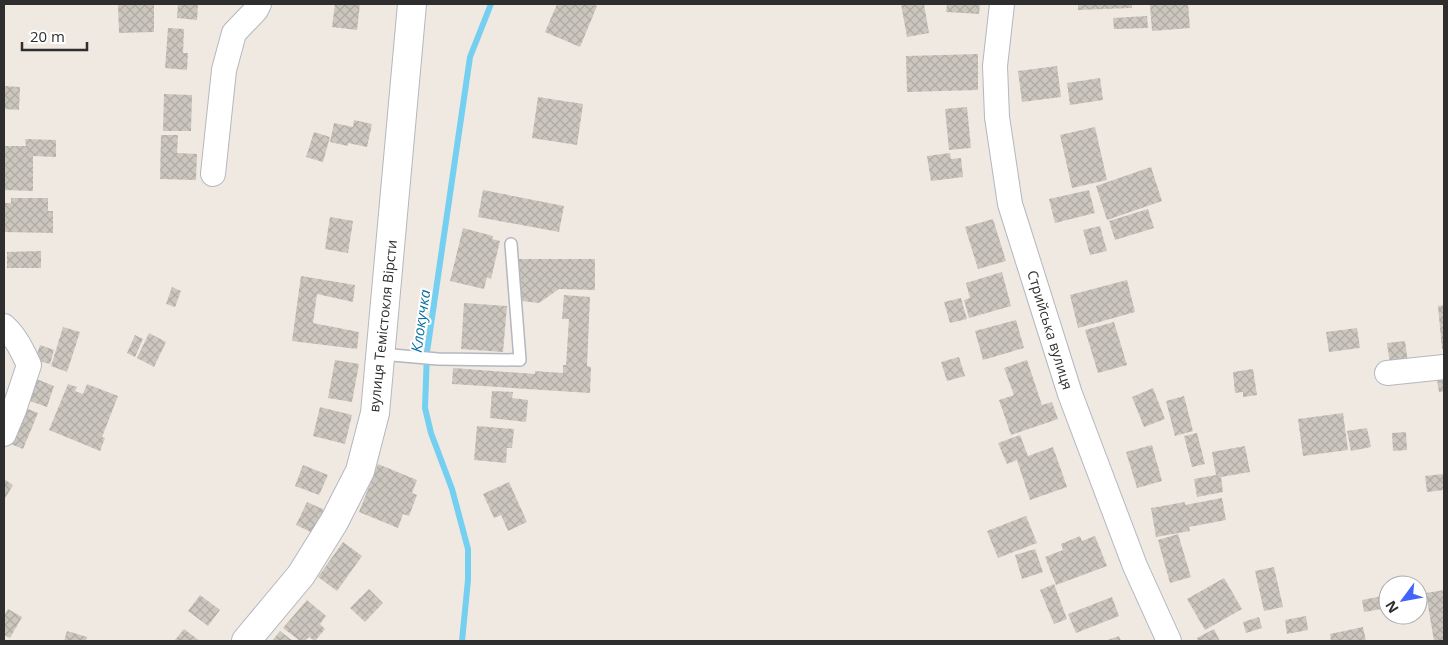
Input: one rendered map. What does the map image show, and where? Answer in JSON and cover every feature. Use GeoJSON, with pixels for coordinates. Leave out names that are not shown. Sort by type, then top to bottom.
{"type":"FeatureCollection","features":[{"type":"Feature","properties":{"kind":"street"},"geometry":{"type":"LineString","coordinates":[[213,174],[224,70],[234,33],[256,10],[259,4]]}},
{"type":"Feature","properties":{"kind":"street","name":"вулиця Темістокля Вірсти"},"geometry":{"type":"LineString","coordinates":[[246,641],[301,575],[334,522],[360,471],[376,413],[412,4]]}},
{"type":"Feature","properties":{"kind":"street","name":"Стрийська вулиця"},"geometry":{"type":"LineString","coordinates":[[1002,4],[995,66],[997,117],[1010,204],[1070,394],[1135,566],[1169,641]]}},
{"type":"Feature","properties":{"kind":"street"},"geometry":{"type":"LineString","coordinates":[[4,326],[12,333],[29,365],[4,434]]}},
{"type":"Feature","properties":{"kind":"street"},"geometry":{"type":"LineString","coordinates":[[1387,373],[1444,367]]}},
{"type":"Feature","properties":{"kind":"lane"},"geometry":{"type":"LineString","coordinates":[[381,354],[438,359],[520,360],[511,244]]}},
{"type":"Feature","properties":{"kind":"building"},"geometry":{"type":"Polygon","coordinates":[[[118,4],[154,4],[154,32],[119,33],[118,4]]]}},
{"type":"Feature","properties":{"kind":"building"},"geometry":{"type":"Polygon","coordinates":[[[178,4],[198,4],[197,20],[177,18],[178,4]]]}},
{"type":"Feature","properties":{"kind":"building"},"geometry":{"type":"Polygon","coordinates":[[[335,4],[360,4],[357,30],[332,27],[335,4]]]}},
{"type":"Feature","properties":{"kind":"building"},"geometry":{"type":"Polygon","coordinates":[[[557,4],[591,4],[597,6],[580,47],[545,32],[557,4]]]}},
{"type":"Feature","properties":{"kind":"building"},"geometry":{"type":"Polygon","coordinates":[[[901,4],[924,4],[929,33],[907,37],[901,4]]]}},
{"type":"Feature","properties":{"kind":"building"},"geometry":{"type":"Polygon","coordinates":[[[947,4],[980,4],[979,14],[946,12],[947,4]]]}},
{"type":"Feature","properties":{"kind":"building"},"geometry":{"type":"Polygon","coordinates":[[[1078,4],[1132,4],[1132,8],[1078,10],[1078,4]]]}},
{"type":"Feature","properties":{"kind":"building"},"geometry":{"type":"Polygon","coordinates":[[[1188,4],[1190,28],[1152,31],[1150,5],[1188,4]]]}},
{"type":"Feature","properties":{"kind":"building"},"geometry":{"type":"Polygon","coordinates":[[[1147,16],[1148,28],[1114,29],[1113,18],[1147,16]]]}},
{"type":"Feature","properties":{"kind":"building"},"geometry":{"type":"Polygon","coordinates":[[[168,28],[184,29],[183,53],[188,53],[187,70],[165,68],[168,28]]]}},
{"type":"Feature","properties":{"kind":"building"},"geometry":{"type":"Polygon","coordinates":[[[978,54],[978,90],[907,92],[906,56],[978,54]]]}},
{"type":"Feature","properties":{"kind":"building"},"geometry":{"type":"Polygon","coordinates":[[[1057,66],[1061,97],[1022,102],[1018,71],[1057,66]]]}},
{"type":"Feature","properties":{"kind":"building"},"geometry":{"type":"Polygon","coordinates":[[[1100,78],[1103,100],[1070,105],[1067,83],[1100,78]]]}},
{"type":"Feature","properties":{"kind":"building"},"geometry":{"type":"Polygon","coordinates":[[[4,86],[20,87],[19,110],[4,109],[4,86]]]}},
{"type":"Feature","properties":{"kind":"building"},"geometry":{"type":"Polygon","coordinates":[[[164,94],[192,95],[191,131],[163,131],[164,94]]]}},
{"type":"Feature","properties":{"kind":"building"},"geometry":{"type":"Polygon","coordinates":[[[538,97],[583,104],[577,145],[532,138],[538,97]]]}},
{"type":"Feature","properties":{"kind":"building"},"geometry":{"type":"Polygon","coordinates":[[[967,107],[971,148],[949,150],[945,109],[967,107]]]}},
{"type":"Feature","properties":{"kind":"building"},"geometry":{"type":"Polygon","coordinates":[[[354,120],[372,124],[367,147],[348,143],[348,146],[330,142],[334,123],[353,127],[354,120]]]}},
{"type":"Feature","properties":{"kind":"building"},"geometry":{"type":"Polygon","coordinates":[[[1095,127],[1107,180],[1072,188],[1060,135],[1095,127]]]}},
{"type":"Feature","properties":{"kind":"building"},"geometry":{"type":"Polygon","coordinates":[[[314,132],[330,137],[323,162],[306,157],[314,132]]]}},
{"type":"Feature","properties":{"kind":"building"},"geometry":{"type":"Polygon","coordinates":[[[161,135],[178,135],[177,153],[197,154],[196,180],[160,179],[161,135]]]}},
{"type":"Feature","properties":{"kind":"building"},"geometry":{"type":"Polygon","coordinates":[[[25,139],[56,140],[56,157],[33,156],[33,191],[4,190],[4,146],[26,146],[25,139]]]}},
{"type":"Feature","properties":{"kind":"building"},"geometry":{"type":"Polygon","coordinates":[[[950,153],[951,159],[961,158],[963,177],[931,181],[927,156],[950,153]]]}},
{"type":"Feature","properties":{"kind":"building"},"geometry":{"type":"Polygon","coordinates":[[[1151,167],[1162,201],[1107,220],[1096,186],[1151,167]]]}},
{"type":"Feature","properties":{"kind":"building"},"geometry":{"type":"Polygon","coordinates":[[[483,190],[564,206],[559,232],[478,217],[483,190]]]}},
{"type":"Feature","properties":{"kind":"building"},"geometry":{"type":"Polygon","coordinates":[[[1089,190],[1095,213],[1055,223],[1049,199],[1089,190]]]}},
{"type":"Feature","properties":{"kind":"building"},"geometry":{"type":"Polygon","coordinates":[[[11,198],[48,198],[48,211],[53,211],[53,233],[4,232],[4,203],[11,203],[11,198]]]}},
{"type":"Feature","properties":{"kind":"building"},"geometry":{"type":"Polygon","coordinates":[[[1148,209],[1154,228],[1115,240],[1109,221],[1148,209]]]}},
{"type":"Feature","properties":{"kind":"building"},"geometry":{"type":"Polygon","coordinates":[[[330,217],[353,221],[348,253],[325,249],[330,217]]]}},
{"type":"Feature","properties":{"kind":"building"},"geometry":{"type":"Polygon","coordinates":[[[993,219],[1006,261],[978,269],[965,227],[993,219]]]}},
{"type":"Feature","properties":{"kind":"building"},"geometry":{"type":"Polygon","coordinates":[[[1100,226],[1107,251],[1090,255],[1083,230],[1100,226]]]}},
{"type":"Feature","properties":{"kind":"building"},"geometry":{"type":"Polygon","coordinates":[[[463,228],[493,236],[492,239],[500,241],[491,279],[487,277],[484,289],[450,281],[463,228]]]}},
{"type":"Feature","properties":{"kind":"building"},"geometry":{"type":"Polygon","coordinates":[[[41,251],[41,268],[7,268],[7,252],[41,251]]]}},
{"type":"Feature","properties":{"kind":"building"},"geometry":{"type":"Polygon","coordinates":[[[518,259],[595,259],[595,290],[559,289],[539,303],[522,301],[519,289],[518,259]]]}},
{"type":"Feature","properties":{"kind":"building"},"geometry":{"type":"Polygon","coordinates":[[[1002,272],[1011,306],[969,318],[964,300],[970,298],[966,283],[1002,272]]]}},
{"type":"Feature","properties":{"kind":"building"},"geometry":{"type":"Polygon","coordinates":[[[301,276],[355,285],[353,302],[317,294],[313,323],[359,332],[357,349],[292,341],[301,276]]]}},
{"type":"Feature","properties":{"kind":"building"},"geometry":{"type":"Polygon","coordinates":[[[1127,280],[1135,312],[1078,328],[1070,295],[1127,280]]]}},
{"type":"Feature","properties":{"kind":"building"},"geometry":{"type":"Polygon","coordinates":[[[172,287],[181,291],[175,307],[166,304],[172,287]]]}},
{"type":"Feature","properties":{"kind":"building"},"geometry":{"type":"Polygon","coordinates":[[[564,295],[590,297],[587,366],[591,367],[590,393],[452,384],[453,368],[535,374],[535,371],[563,373],[563,365],[566,365],[569,319],[562,319],[564,295]]]}},
{"type":"Feature","properties":{"kind":"building"},"geometry":{"type":"Polygon","coordinates":[[[961,298],[967,319],[950,323],[944,302],[961,298]]]}},
{"type":"Feature","properties":{"kind":"building"},"geometry":{"type":"Polygon","coordinates":[[[464,303],[507,306],[503,352],[461,349],[464,303]]]}},
{"type":"Feature","properties":{"kind":"building"},"geometry":{"type":"Polygon","coordinates":[[[1444,305],[1444,349],[1442,349],[1438,306],[1444,305]]]}},
{"type":"Feature","properties":{"kind":"building"},"geometry":{"type":"Polygon","coordinates":[[[1016,320],[1024,348],[983,360],[975,331],[1016,320]]]}},
{"type":"Feature","properties":{"kind":"building"},"geometry":{"type":"Polygon","coordinates":[[[1114,322],[1127,365],[1098,373],[1085,330],[1114,322]]]}},
{"type":"Feature","properties":{"kind":"building"},"geometry":{"type":"Polygon","coordinates":[[[63,327],[80,332],[67,372],[51,366],[63,327]]]}},
{"type":"Feature","properties":{"kind":"building"},"geometry":{"type":"Polygon","coordinates":[[[1357,328],[1360,348],[1329,352],[1326,332],[1357,328]]]}},
{"type":"Feature","properties":{"kind":"building"},"geometry":{"type":"Polygon","coordinates":[[[149,333],[166,342],[154,367],[137,358],[149,333]]]}},
{"type":"Feature","properties":{"kind":"building"},"geometry":{"type":"Polygon","coordinates":[[[135,335],[143,339],[135,357],[127,353],[135,335]]]}},
{"type":"Feature","properties":{"kind":"building"},"geometry":{"type":"Polygon","coordinates":[[[1405,341],[1408,363],[1390,364],[1387,343],[1405,341]]]}},
{"type":"Feature","properties":{"kind":"building"},"geometry":{"type":"Polygon","coordinates":[[[40,345],[54,350],[50,364],[35,360],[40,345]]]}},
{"type":"Feature","properties":{"kind":"building"},"geometry":{"type":"Polygon","coordinates":[[[959,357],[965,376],[947,381],[941,362],[959,357]]]}},
{"type":"Feature","properties":{"kind":"building"},"geometry":{"type":"Polygon","coordinates":[[[335,360],[359,364],[352,402],[328,398],[335,360]]]}},
{"type":"Feature","properties":{"kind":"building"},"geometry":{"type":"Polygon","coordinates":[[[1027,360],[1042,405],[1052,402],[1058,419],[1011,435],[999,400],[1014,395],[1004,368],[1027,360]]]}},
{"type":"Feature","properties":{"kind":"building"},"geometry":{"type":"Polygon","coordinates":[[[1253,369],[1257,395],[1243,397],[1243,392],[1235,393],[1233,372],[1253,369]]]}},
{"type":"Feature","properties":{"kind":"building"},"geometry":{"type":"Polygon","coordinates":[[[29,376],[54,386],[47,407],[21,398],[29,376]]]}},
{"type":"Feature","properties":{"kind":"building"},"geometry":{"type":"Polygon","coordinates":[[[1444,379],[1444,391],[1439,392],[1437,380],[1444,379]]]}},
{"type":"Feature","properties":{"kind":"building"},"geometry":{"type":"Polygon","coordinates":[[[68,384],[77,387],[75,391],[83,394],[87,384],[118,396],[102,437],[105,438],[100,451],[49,430],[68,384]]]}},
{"type":"Feature","properties":{"kind":"building"},"geometry":{"type":"Polygon","coordinates":[[[1153,388],[1165,419],[1144,427],[1132,397],[1153,388]]]}},
{"type":"Feature","properties":{"kind":"building"},"geometry":{"type":"Polygon","coordinates":[[[492,391],[513,392],[512,398],[528,400],[526,422],[490,418],[492,391]]]}},
{"type":"Feature","properties":{"kind":"building"},"geometry":{"type":"Polygon","coordinates":[[[1184,396],[1193,431],[1175,436],[1166,401],[1184,396]]]}},
{"type":"Feature","properties":{"kind":"building"},"geometry":{"type":"Polygon","coordinates":[[[18,405],[38,413],[23,449],[4,441],[18,405]]]}},
{"type":"Feature","properties":{"kind":"building"},"geometry":{"type":"Polygon","coordinates":[[[320,407],[352,415],[345,444],[313,436],[320,407]]]}},
{"type":"Feature","properties":{"kind":"building"},"geometry":{"type":"Polygon","coordinates":[[[1343,413],[1348,450],[1303,456],[1298,419],[1343,413]]]}},
{"type":"Feature","properties":{"kind":"building"},"geometry":{"type":"Polygon","coordinates":[[[477,426],[514,429],[512,448],[507,448],[506,463],[474,460],[477,426]]]}},
{"type":"Feature","properties":{"kind":"building"},"geometry":{"type":"Polygon","coordinates":[[[1367,428],[1371,447],[1351,451],[1347,431],[1367,428]]]}},
{"type":"Feature","properties":{"kind":"building"},"geometry":{"type":"Polygon","coordinates":[[[1406,432],[1407,450],[1393,451],[1392,433],[1406,432]]]}},
{"type":"Feature","properties":{"kind":"building"},"geometry":{"type":"Polygon","coordinates":[[[1197,433],[1205,464],[1192,467],[1184,436],[1197,433]]]}},
{"type":"Feature","properties":{"kind":"building"},"geometry":{"type":"Polygon","coordinates":[[[1020,435],[1028,456],[1053,447],[1067,487],[1030,500],[1017,460],[1007,464],[998,443],[1020,435]]]}},
{"type":"Feature","properties":{"kind":"building"},"geometry":{"type":"Polygon","coordinates":[[[1152,445],[1162,481],[1137,488],[1126,452],[1152,445]]]}},
{"type":"Feature","properties":{"kind":"building"},"geometry":{"type":"Polygon","coordinates":[[[1245,446],[1250,472],[1221,477],[1223,492],[1197,497],[1194,479],[1216,475],[1212,452],[1245,446]]]}},
{"type":"Feature","properties":{"kind":"building"},"geometry":{"type":"Polygon","coordinates":[[[378,464],[417,480],[412,493],[417,495],[409,516],[403,514],[398,528],[359,512],[378,464]]]}},
{"type":"Feature","properties":{"kind":"building"},"geometry":{"type":"Polygon","coordinates":[[[303,465],[328,475],[319,495],[295,486],[303,465]]]}},
{"type":"Feature","properties":{"kind":"building"},"geometry":{"type":"Polygon","coordinates":[[[1443,474],[1444,490],[1427,492],[1425,476],[1443,474]]]}},
{"type":"Feature","properties":{"kind":"building"},"geometry":{"type":"Polygon","coordinates":[[[4,479],[13,485],[4,500],[4,479]]]}},
{"type":"Feature","properties":{"kind":"building"},"geometry":{"type":"Polygon","coordinates":[[[509,482],[527,522],[508,531],[501,515],[494,518],[483,494],[509,482]]]}},
{"type":"Feature","properties":{"kind":"building"},"geometry":{"type":"Polygon","coordinates":[[[1222,498],[1226,520],[1189,527],[1190,531],[1156,537],[1151,508],[1185,502],[1185,505],[1222,498]]]}},
{"type":"Feature","properties":{"kind":"building"},"geometry":{"type":"Polygon","coordinates":[[[307,502],[327,511],[317,535],[296,525],[307,502]]]}},
{"type":"Feature","properties":{"kind":"building"},"geometry":{"type":"Polygon","coordinates":[[[1026,516],[1037,543],[998,558],[987,531],[1026,516]]]}},
{"type":"Feature","properties":{"kind":"building"},"geometry":{"type":"Polygon","coordinates":[[[1178,534],[1191,577],[1170,583],[1158,540],[1178,534]]]}},
{"type":"Feature","properties":{"kind":"building"},"geometry":{"type":"Polygon","coordinates":[[[1080,536],[1082,541],[1095,536],[1107,566],[1056,585],[1045,557],[1063,550],[1061,544],[1080,536]]]}},
{"type":"Feature","properties":{"kind":"building"},"geometry":{"type":"Polygon","coordinates":[[[343,542],[362,556],[337,591],[318,577],[343,542]]]}},
{"type":"Feature","properties":{"kind":"building"},"geometry":{"type":"Polygon","coordinates":[[[1035,549],[1043,572],[1022,579],[1015,555],[1035,549]]]}},
{"type":"Feature","properties":{"kind":"building"},"geometry":{"type":"Polygon","coordinates":[[[1274,567],[1283,607],[1264,611],[1255,571],[1274,567]]]}},
{"type":"Feature","properties":{"kind":"building"},"geometry":{"type":"Polygon","coordinates":[[[1224,578],[1242,609],[1205,630],[1187,599],[1224,578]]]}},
{"type":"Feature","properties":{"kind":"building"},"geometry":{"type":"Polygon","coordinates":[[[1054,584],[1067,619],[1054,624],[1040,590],[1054,584]]]}},
{"type":"Feature","properties":{"kind":"building"},"geometry":{"type":"Polygon","coordinates":[[[369,589],[383,603],[365,622],[350,608],[369,589]]]}},
{"type":"Feature","properties":{"kind":"building"},"geometry":{"type":"Polygon","coordinates":[[[1444,590],[1444,641],[1434,641],[1428,605],[1428,593],[1444,590]]]}},
{"type":"Feature","properties":{"kind":"building"},"geometry":{"type":"Polygon","coordinates":[[[200,595],[220,610],[208,626],[188,611],[200,595]]]}},
{"type":"Feature","properties":{"kind":"building"},"geometry":{"type":"Polygon","coordinates":[[[1112,597],[1119,616],[1076,633],[1068,614],[1112,597]]]}},
{"type":"Feature","properties":{"kind":"building"},"geometry":{"type":"Polygon","coordinates":[[[1378,597],[1378,610],[1364,612],[1362,600],[1378,597]]]}},
{"type":"Feature","properties":{"kind":"building"},"geometry":{"type":"Polygon","coordinates":[[[307,600],[326,616],[320,624],[325,629],[315,641],[309,637],[305,641],[300,641],[283,628],[307,600]]]}},
{"type":"Feature","properties":{"kind":"building"},"geometry":{"type":"Polygon","coordinates":[[[8,609],[22,617],[10,638],[4,635],[4,616],[8,609]]]}},
{"type":"Feature","properties":{"kind":"building"},"geometry":{"type":"Polygon","coordinates":[[[1306,616],[1308,630],[1287,634],[1285,620],[1306,616]]]}},
{"type":"Feature","properties":{"kind":"building"},"geometry":{"type":"Polygon","coordinates":[[[1259,617],[1262,628],[1246,633],[1243,622],[1259,617]]]}},
{"type":"Feature","properties":{"kind":"building"},"geometry":{"type":"Polygon","coordinates":[[[1363,627],[1366,641],[1331,641],[1330,634],[1363,627]]]}},
{"type":"Feature","properties":{"kind":"building"},"geometry":{"type":"Polygon","coordinates":[[[184,629],[200,641],[174,641],[184,629]]]}},
{"type":"Feature","properties":{"kind":"building"},"geometry":{"type":"Polygon","coordinates":[[[1214,629],[1220,641],[1198,641],[1197,638],[1214,629]]]}},
{"type":"Feature","properties":{"kind":"building"},"geometry":{"type":"Polygon","coordinates":[[[67,631],[87,637],[86,641],[64,641],[67,631]]]}},
{"type":"Feature","properties":{"kind":"building"},"geometry":{"type":"Polygon","coordinates":[[[280,631],[293,641],[272,641],[280,631]]]}},
{"type":"Feature","properties":{"kind":"building"},"geometry":{"type":"Polygon","coordinates":[[[1119,636],[1121,641],[1105,641],[1119,636]]]}},
{"type":"Feature","properties":{"kind":"waterway","name":"Клокучка"},"geometry":{"type":"LineString","coordinates":[[462,641],[468,580],[468,549],[452,489],[431,433],[425,408],[427,352],[470,57],[491,4]]}}]}
